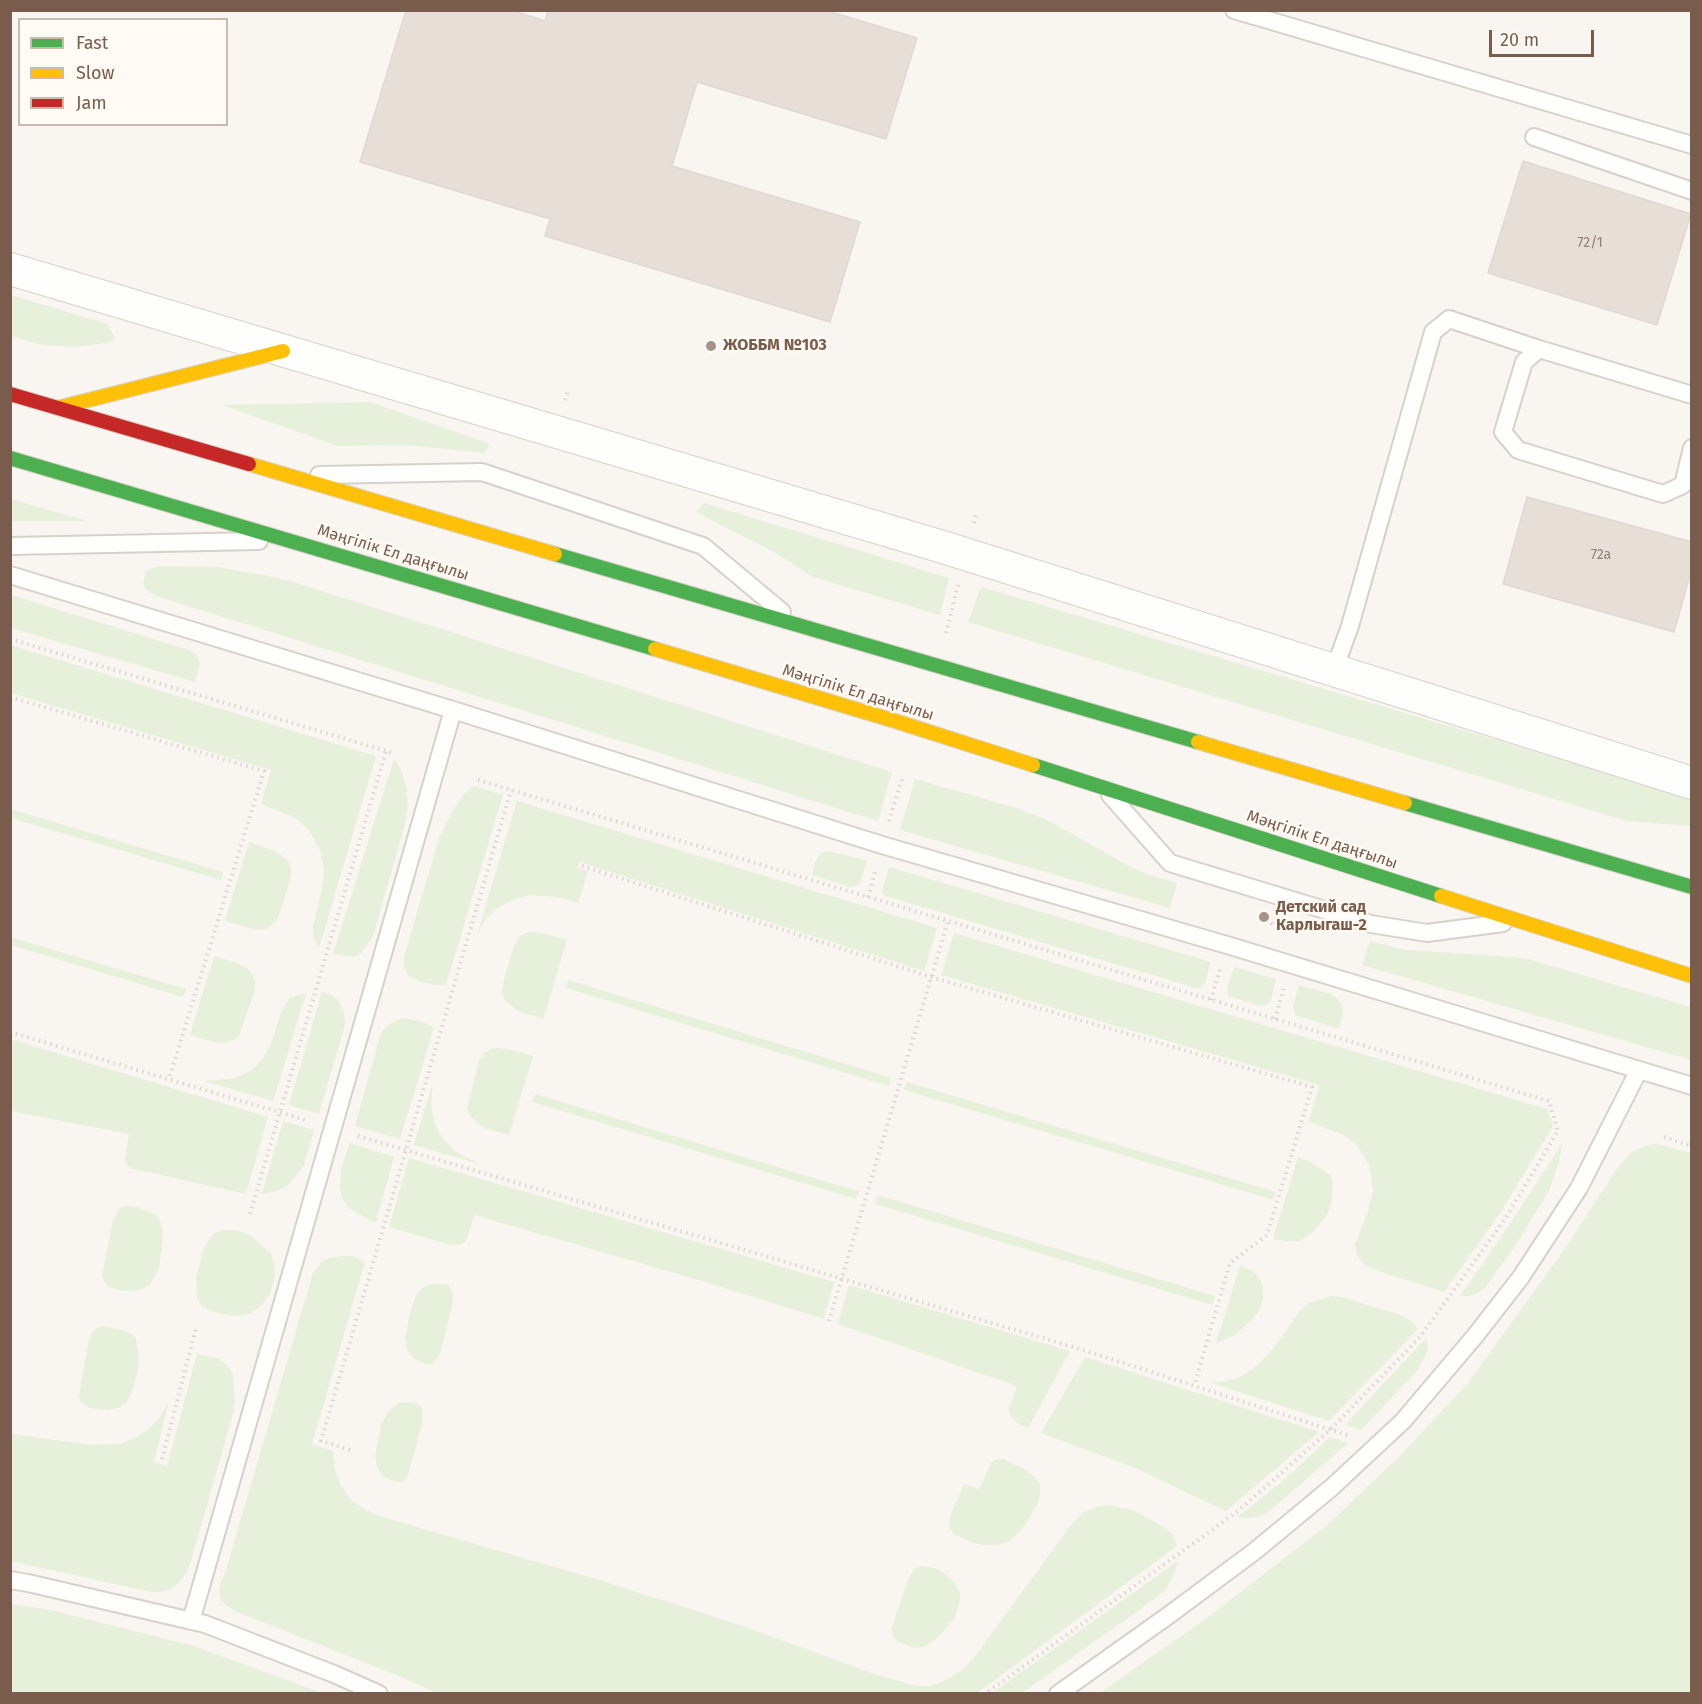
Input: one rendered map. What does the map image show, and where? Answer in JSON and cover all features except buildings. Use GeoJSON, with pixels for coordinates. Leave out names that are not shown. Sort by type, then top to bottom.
{"type":"FeatureCollection","features":[{"type":"Feature","properties":{"kind":"main road"},"geometry":{"type":"LineString","coordinates":[[59,408],[283,351]]}},
{"type":"Feature","properties":{"kind":"main road"},"geometry":{"type":"LineString","coordinates":[[10,394],[1692,887]]}},
{"type":"Feature","properties":{"kind":"main road","name":"Мәңгілік Ел даңғылы"},"geometry":{"type":"LineString","coordinates":[[10,458],[895,721],[1520,921],[1689,972]]}},
{"type":"Feature","properties":{"kind":"street"},"geometry":{"type":"LineString","coordinates":[[10,269],[956,551],[1692,783]]}},
{"type":"Feature","properties":{"kind":"lane"},"geometry":{"type":"LineString","coordinates":[[1234,10],[1692,145]]}},
{"type":"Feature","properties":{"kind":"lane"},"geometry":{"type":"LineString","coordinates":[[1534,137],[1692,191]]}},
{"type":"Feature","properties":{"kind":"lane"},"geometry":{"type":"LineString","coordinates":[[1334,670],[1350,626],[1433,333],[1449,319],[1539,349],[1691,392]]}},
{"type":"Feature","properties":{"kind":"lane"},"geometry":{"type":"LineString","coordinates":[[1539,349],[1524,362],[1503,432],[1518,450],[1663,494],[1683,486],[1692,448]]}},
{"type":"Feature","properties":{"kind":"lane"},"geometry":{"type":"LineString","coordinates":[[288,475],[482,471],[703,546],[797,624]]}},
{"type":"Feature","properties":{"kind":"lane"},"geometry":{"type":"LineString","coordinates":[[10,546],[294,541]]}},
{"type":"Feature","properties":{"kind":"lane"},"geometry":{"type":"LineString","coordinates":[[10,575],[453,710],[882,845],[1227,945],[1692,1086]]}},
{"type":"Feature","properties":{"kind":"lane"},"geometry":{"type":"LineString","coordinates":[[191,1621],[453,710]]}},
{"type":"Feature","properties":{"kind":"lane"},"geometry":{"type":"LineString","coordinates":[[1104,788],[1170,863],[1371,924],[1427,933],[1520,921]]}},
{"type":"Feature","properties":{"kind":"lane"},"geometry":{"type":"LineString","coordinates":[[1058,1694],[1255,1551],[1331,1488],[1403,1420],[1475,1336],[1521,1277],[1579,1188],[1639,1070]]}},
{"type":"Feature","properties":{"kind":"lane"},"geometry":{"type":"LineString","coordinates":[[10,1580],[205,1624],[379,1694]]}},
{"type":"Feature","properties":{"kind":"path"},"geometry":{"type":"LineString","coordinates":[[10,639],[393,753]]}},
{"type":"Feature","properties":{"kind":"path"},"geometry":{"type":"LineString","coordinates":[[10,697],[264,771],[170,1079]]}},
{"type":"Feature","properties":{"kind":"path"},"geometry":{"type":"LineString","coordinates":[[250,1214],[386,751]]}},
{"type":"Feature","properties":{"kind":"path"},"geometry":{"type":"LineString","coordinates":[[888,825],[903,776]]}},
{"type":"Feature","properties":{"kind":"path"},"geometry":{"type":"LineString","coordinates":[[478,780],[1549,1101],[1558,1131],[1505,1219],[1420,1337],[1330,1430],[1238,1511],[985,1694]]}},
{"type":"Feature","properties":{"kind":"path"},"geometry":{"type":"LineString","coordinates":[[350,1450],[321,1441],[511,790]]}},
{"type":"Feature","properties":{"kind":"path"},"geometry":{"type":"LineString","coordinates":[[868,897],[878,864]]}},
{"type":"Feature","properties":{"kind":"path"},"geometry":{"type":"LineString","coordinates":[[582,866],[931,976],[1312,1087],[1267,1235],[1230,1263],[1194,1386]]}},
{"type":"Feature","properties":{"kind":"path"},"geometry":{"type":"LineString","coordinates":[[829,1321],[948,921]]}},
{"type":"Feature","properties":{"kind":"path"},"geometry":{"type":"LineString","coordinates":[[1211,1000],[1222,963]]}},
{"type":"Feature","properties":{"kind":"path"},"geometry":{"type":"LineString","coordinates":[[1275,1019],[1286,981]]}},
{"type":"Feature","properties":{"kind":"path"},"geometry":{"type":"LineString","coordinates":[[10,1032],[315,1123]]}},
{"type":"Feature","properties":{"kind":"path"},"geometry":{"type":"LineString","coordinates":[[352,1135],[1080,1349],[1354,1437]]}},
{"type":"Feature","properties":{"kind":"path"},"geometry":{"type":"LineString","coordinates":[[1664,1137],[1692,1146]]}},
{"type":"Feature","properties":{"kind":"path"},"geometry":{"type":"LineString","coordinates":[[162,1459],[196,1328]]}},
{"type":"Feature","properties":{"kind":"green space"},"geometry":{"type":"Polygon","coordinates":[[[11,295],[107,324],[116,340],[76,347],[42,345],[11,336],[11,295]]]}},
{"type":"Feature","properties":{"kind":"green space"},"geometry":{"type":"Polygon","coordinates":[[[370,402],[490,444],[484,453],[406,445],[338,446],[222,405],[370,402]]]}},
{"type":"Feature","properties":{"kind":"green space"},"geometry":{"type":"Polygon","coordinates":[[[11,499],[87,521],[11,521],[11,499]]]}},
{"type":"Feature","properties":{"kind":"green space"},"geometry":{"type":"Polygon","coordinates":[[[704,503],[949,578],[940,615],[813,577],[774,552],[696,512],[704,503]]]}},
{"type":"Feature","properties":{"kind":"green space"},"geometry":{"type":"Polygon","coordinates":[[[159,566],[217,567],[290,581],[892,772],[878,821],[162,598],[151,593],[143,583],[146,571],[159,566]]]}},
{"type":"Feature","properties":{"kind":"green space"},"geometry":{"type":"Polygon","coordinates":[[[981,587],[1691,798],[1691,826],[1627,821],[968,622],[981,587]]]}},
{"type":"Feature","properties":{"kind":"green space"},"geometry":{"type":"Polygon","coordinates":[[[11,595],[189,650],[196,654],[200,664],[195,682],[11,628],[11,595]]]}},
{"type":"Feature","properties":{"kind":"green space"},"geometry":{"type":"Polygon","coordinates":[[[10,645],[376,756],[319,948],[314,939],[313,926],[324,870],[320,850],[309,830],[296,818],[261,804],[271,770],[11,693],[10,645]]]}},
{"type":"Feature","properties":{"kind":"green space"},"geometry":{"type":"Polygon","coordinates":[[[394,759],[406,785],[408,806],[373,936],[361,953],[352,957],[333,954],[394,759]]]}},
{"type":"Feature","properties":{"kind":"green space"},"geometry":{"type":"Polygon","coordinates":[[[915,779],[1020,809],[1049,821],[1129,866],[1177,883],[1170,908],[900,830],[915,779]]]}},
{"type":"Feature","properties":{"kind":"green space"},"geometry":{"type":"Polygon","coordinates":[[[474,786],[503,795],[446,985],[433,985],[409,976],[404,967],[404,957],[439,838],[462,796],[474,786]]]}},
{"type":"Feature","properties":{"kind":"green space"},"geometry":{"type":"Polygon","coordinates":[[[517,801],[937,928],[924,971],[579,862],[577,868],[588,871],[578,903],[555,897],[530,895],[512,900],[496,909],[485,920],[477,935],[517,801]]]}},
{"type":"Feature","properties":{"kind":"green space"},"geometry":{"type":"Polygon","coordinates":[[[10,809],[223,872],[221,880],[11,818],[10,809]]]}},
{"type":"Feature","properties":{"kind":"green space"},"geometry":{"type":"Polygon","coordinates":[[[249,842],[275,851],[288,860],[291,867],[291,877],[279,914],[275,922],[260,930],[225,921],[249,842]]]}},
{"type":"Feature","properties":{"kind":"green space"},"geometry":{"type":"Polygon","coordinates":[[[830,851],[867,861],[859,885],[850,887],[812,875],[819,856],[823,852],[830,851]]]}},
{"type":"Feature","properties":{"kind":"green space"},"geometry":{"type":"Polygon","coordinates":[[[889,867],[1211,962],[1205,983],[1200,988],[1196,988],[885,896],[882,892],[889,867]]]}},
{"type":"Feature","properties":{"kind":"green space"},"geometry":{"type":"Polygon","coordinates":[[[532,932],[567,940],[543,1019],[520,1012],[505,1001],[502,992],[514,946],[519,937],[532,932]]]}},
{"type":"Feature","properties":{"kind":"green space"},"geometry":{"type":"Polygon","coordinates":[[[954,933],[1547,1109],[1553,1126],[1500,1213],[1444,1292],[1378,1271],[1364,1264],[1357,1255],[1355,1244],[1368,1212],[1373,1190],[1369,1165],[1357,1145],[1344,1135],[1309,1122],[1319,1085],[941,975],[954,933]]]}},
{"type":"Feature","properties":{"kind":"green space"},"geometry":{"type":"Polygon","coordinates":[[[10,937],[186,989],[183,997],[11,945],[10,937]]]}},
{"type":"Feature","properties":{"kind":"green space"},"geometry":{"type":"Polygon","coordinates":[[[1370,941],[1405,950],[1528,959],[1691,1007],[1691,1060],[1362,965],[1370,941]]]}},
{"type":"Feature","properties":{"kind":"green space"},"geometry":{"type":"Polygon","coordinates":[[[214,956],[248,969],[255,981],[255,990],[239,1036],[224,1043],[190,1035],[214,956]]]}},
{"type":"Feature","properties":{"kind":"green space"},"geometry":{"type":"Polygon","coordinates":[[[1234,967],[1276,979],[1268,1004],[1260,1006],[1229,996],[1227,988],[1234,967]]]}},
{"type":"Feature","properties":{"kind":"green space"},"geometry":{"type":"Polygon","coordinates":[[[568,980],[892,1078],[889,1086],[566,988],[568,980]]]}},
{"type":"Feature","properties":{"kind":"green space"},"geometry":{"type":"Polygon","coordinates":[[[1299,985],[1331,994],[1336,998],[1343,1011],[1339,1029],[1295,1015],[1293,1007],[1299,985]]]}},
{"type":"Feature","properties":{"kind":"green space"},"geometry":{"type":"Polygon","coordinates":[[[322,992],[332,995],[339,1001],[344,1012],[345,1025],[319,1114],[289,1105],[322,992]]]}},
{"type":"Feature","properties":{"kind":"green space"},"geometry":{"type":"Polygon","coordinates":[[[306,994],[273,1101],[204,1081],[232,1079],[250,1071],[262,1060],[272,1042],[280,1015],[290,998],[306,994]]]}},
{"type":"Feature","properties":{"kind":"green space"},"geometry":{"type":"Polygon","coordinates":[[[405,1018],[426,1023],[434,1028],[400,1139],[355,1126],[381,1033],[396,1020],[405,1018]]]}},
{"type":"Feature","properties":{"kind":"green space"},"geometry":{"type":"Polygon","coordinates":[[[10,1039],[268,1117],[246,1194],[128,1167],[125,1159],[129,1134],[11,1111],[10,1039]]]}},
{"type":"Feature","properties":{"kind":"green space"},"geometry":{"type":"Polygon","coordinates":[[[497,1048],[533,1056],[509,1135],[485,1128],[471,1117],[467,1108],[479,1061],[484,1053],[497,1048]]]}},
{"type":"Feature","properties":{"kind":"green space"},"geometry":{"type":"Polygon","coordinates":[[[433,1082],[431,1106],[435,1125],[443,1139],[455,1151],[479,1164],[414,1145],[433,1082]]]}},
{"type":"Feature","properties":{"kind":"green space"},"geometry":{"type":"Polygon","coordinates":[[[907,1082],[1276,1192],[1274,1200],[904,1090],[907,1082]]]}},
{"type":"Feature","properties":{"kind":"green space"},"geometry":{"type":"Polygon","coordinates":[[[535,1094],[859,1191],[856,1199],[532,1102],[535,1094]]]}},
{"type":"Feature","properties":{"kind":"green space"},"geometry":{"type":"Polygon","coordinates":[[[283,1121],[314,1130],[304,1165],[287,1186],[262,1194],[283,1121]]]}},
{"type":"Feature","properties":{"kind":"green space"},"geometry":{"type":"Polygon","coordinates":[[[1563,1142],[1549,1190],[1517,1243],[1485,1288],[1470,1296],[1460,1296],[1514,1218],[1563,1142]]]}},
{"type":"Feature","properties":{"kind":"green space"},"geometry":{"type":"Polygon","coordinates":[[[349,1143],[394,1157],[376,1222],[349,1208],[342,1198],[341,1171],[349,1143]]]}},
{"type":"Feature","properties":{"kind":"green space"},"geometry":{"type":"Polygon","coordinates":[[[1658,1144],[1691,1153],[1691,1693],[1100,1693],[1203,1621],[1325,1527],[1401,1455],[1468,1383],[1566,1247],[1620,1164],[1632,1152],[1647,1145],[1658,1144]]]}},
{"type":"Feature","properties":{"kind":"green space"},"geometry":{"type":"Polygon","coordinates":[[[1298,1157],[1330,1175],[1333,1184],[1331,1205],[1326,1217],[1312,1233],[1300,1241],[1273,1239],[1298,1157]]]}},
{"type":"Feature","properties":{"kind":"green space"},"geometry":{"type":"Polygon","coordinates":[[[409,1158],[834,1282],[824,1319],[474,1215],[468,1236],[464,1243],[459,1245],[451,1245],[389,1227],[409,1158]]]}},
{"type":"Feature","properties":{"kind":"green space"},"geometry":{"type":"Polygon","coordinates":[[[877,1195],[1215,1296],[1212,1305],[875,1204],[877,1195]]]}},
{"type":"Feature","properties":{"kind":"green space"},"geometry":{"type":"Polygon","coordinates":[[[126,1206],[154,1214],[162,1226],[163,1238],[159,1268],[154,1278],[149,1285],[132,1291],[108,1286],[102,1276],[113,1220],[120,1208],[126,1206]]]}},
{"type":"Feature","properties":{"kind":"green space"},"geometry":{"type":"Polygon","coordinates":[[[223,1230],[237,1230],[250,1235],[271,1254],[275,1267],[274,1282],[269,1295],[262,1305],[242,1316],[211,1311],[202,1306],[197,1298],[196,1279],[203,1251],[213,1234],[223,1230]]]}},
{"type":"Feature","properties":{"kind":"green space"},"geometry":{"type":"Polygon","coordinates":[[[352,1256],[365,1262],[312,1444],[333,1451],[335,1470],[340,1484],[351,1500],[379,1516],[596,1579],[740,1625],[872,1673],[915,1686],[931,1686],[944,1681],[961,1671],[973,1659],[1082,1513],[1095,1507],[1108,1505],[1135,1511],[1173,1534],[1177,1546],[977,1693],[437,1693],[237,1612],[220,1599],[221,1581],[313,1273],[321,1262],[352,1256]]]}},
{"type":"Feature","properties":{"kind":"green space"},"geometry":{"type":"Polygon","coordinates":[[[1240,1266],[1253,1271],[1260,1279],[1263,1299],[1259,1311],[1251,1321],[1235,1335],[1216,1343],[1240,1266]]]}},
{"type":"Feature","properties":{"kind":"green space"},"geometry":{"type":"Polygon","coordinates":[[[430,1284],[448,1285],[453,1296],[440,1354],[432,1364],[426,1364],[413,1358],[407,1349],[405,1338],[416,1296],[422,1288],[430,1284]]]}},
{"type":"Feature","properties":{"kind":"green space"},"geometry":{"type":"Polygon","coordinates":[[[849,1285],[1070,1351],[1028,1428],[1010,1416],[1009,1409],[1017,1386],[838,1324],[849,1285]]]}},
{"type":"Feature","properties":{"kind":"green space"},"geometry":{"type":"Polygon","coordinates":[[[1331,1296],[1342,1297],[1404,1316],[1418,1329],[1329,1421],[1211,1383],[1240,1377],[1257,1366],[1273,1349],[1300,1311],[1309,1303],[1331,1296]]]}},
{"type":"Feature","properties":{"kind":"green space"},"geometry":{"type":"Polygon","coordinates":[[[103,1326],[130,1333],[136,1338],[139,1357],[138,1372],[130,1397],[125,1404],[108,1410],[89,1408],[80,1401],[79,1396],[89,1339],[97,1328],[103,1326]]]}},
{"type":"Feature","properties":{"kind":"green space"},"geometry":{"type":"Polygon","coordinates":[[[1426,1338],[1428,1346],[1426,1354],[1417,1371],[1361,1430],[1345,1425],[1426,1338]]]}},
{"type":"Feature","properties":{"kind":"green space"},"geometry":{"type":"Polygon","coordinates":[[[197,1354],[218,1358],[227,1365],[233,1374],[235,1403],[191,1561],[179,1583],[171,1589],[151,1592],[11,1561],[11,1434],[92,1445],[121,1444],[149,1429],[169,1401],[154,1462],[167,1466],[197,1354]]]}},
{"type":"Feature","properties":{"kind":"green space"},"geometry":{"type":"Polygon","coordinates":[[[1085,1357],[1319,1432],[1226,1511],[1133,1467],[1041,1433],[1085,1357]]]}},
{"type":"Feature","properties":{"kind":"green space"},"geometry":{"type":"Polygon","coordinates":[[[405,1402],[418,1404],[422,1408],[422,1424],[406,1479],[396,1482],[382,1476],[375,1456],[381,1426],[386,1415],[392,1407],[405,1402]]]}},
{"type":"Feature","properties":{"kind":"green space"},"geometry":{"type":"Polygon","coordinates":[[[1330,1437],[1348,1443],[1268,1512],[1259,1517],[1238,1517],[1285,1479],[1330,1437]]]}},
{"type":"Feature","properties":{"kind":"green space"},"geometry":{"type":"Polygon","coordinates":[[[1003,1459],[1026,1470],[1035,1477],[1040,1485],[1037,1505],[1022,1529],[1010,1541],[997,1545],[982,1545],[954,1534],[949,1524],[951,1514],[964,1484],[979,1489],[991,1463],[1003,1459]]]}},
{"type":"Feature","properties":{"kind":"green space"},"geometry":{"type":"Polygon","coordinates":[[[1178,1561],[1174,1575],[1166,1589],[1153,1600],[1022,1693],[992,1693],[1178,1561]]]}},
{"type":"Feature","properties":{"kind":"green space"},"geometry":{"type":"Polygon","coordinates":[[[921,1566],[935,1568],[944,1573],[954,1582],[960,1594],[955,1617],[940,1636],[926,1646],[915,1648],[898,1642],[893,1637],[891,1629],[908,1580],[914,1569],[921,1566]]]}},
{"type":"Feature","properties":{"kind":"green space"},"geometry":{"type":"Polygon","coordinates":[[[10,1604],[51,1610],[194,1646],[322,1693],[11,1693],[10,1604]]]}},
{"type":"Feature","properties":{"kind":"traffic: fast"},"geometry":{"type":"LineString","coordinates":[[10,458],[655,649]]}},
{"type":"Feature","properties":{"kind":"traffic: fast"},"geometry":{"type":"LineString","coordinates":[[555,554],[1198,742]]}},
{"type":"Feature","properties":{"kind":"traffic: fast"},"geometry":{"type":"LineString","coordinates":[[1033,765],[1441,896]]}},
{"type":"Feature","properties":{"kind":"traffic: fast"},"geometry":{"type":"LineString","coordinates":[[1405,803],[1692,887]]}},
{"type":"Feature","properties":{"kind":"traffic: slow"},"geometry":{"type":"LineString","coordinates":[[61,407],[283,351]]}},
{"type":"Feature","properties":{"kind":"traffic: slow"},"geometry":{"type":"LineString","coordinates":[[249,464],[555,554]]}},
{"type":"Feature","properties":{"kind":"traffic: slow"},"geometry":{"type":"LineString","coordinates":[[655,649],[1033,765]]}},
{"type":"Feature","properties":{"kind":"traffic: slow"},"geometry":{"type":"LineString","coordinates":[[1198,742],[1405,803]]}},
{"type":"Feature","properties":{"kind":"traffic: slow"},"geometry":{"type":"LineString","coordinates":[[1441,896],[1692,976]]}},
{"type":"Feature","properties":{"kind":"traffic: jam"},"geometry":{"type":"LineString","coordinates":[[10,394],[249,464]]}},
{"type":"Feature","properties":{"kind":"place","name":"ЖОББМ №103"},"geometry":{"type":"Point","coordinates":[711,346]}},
{"type":"Feature","properties":{"kind":"place","name":"Детский сад Карлыгаш-2"},"geometry":{"type":"Point","coordinates":[1264,917]}}]}
